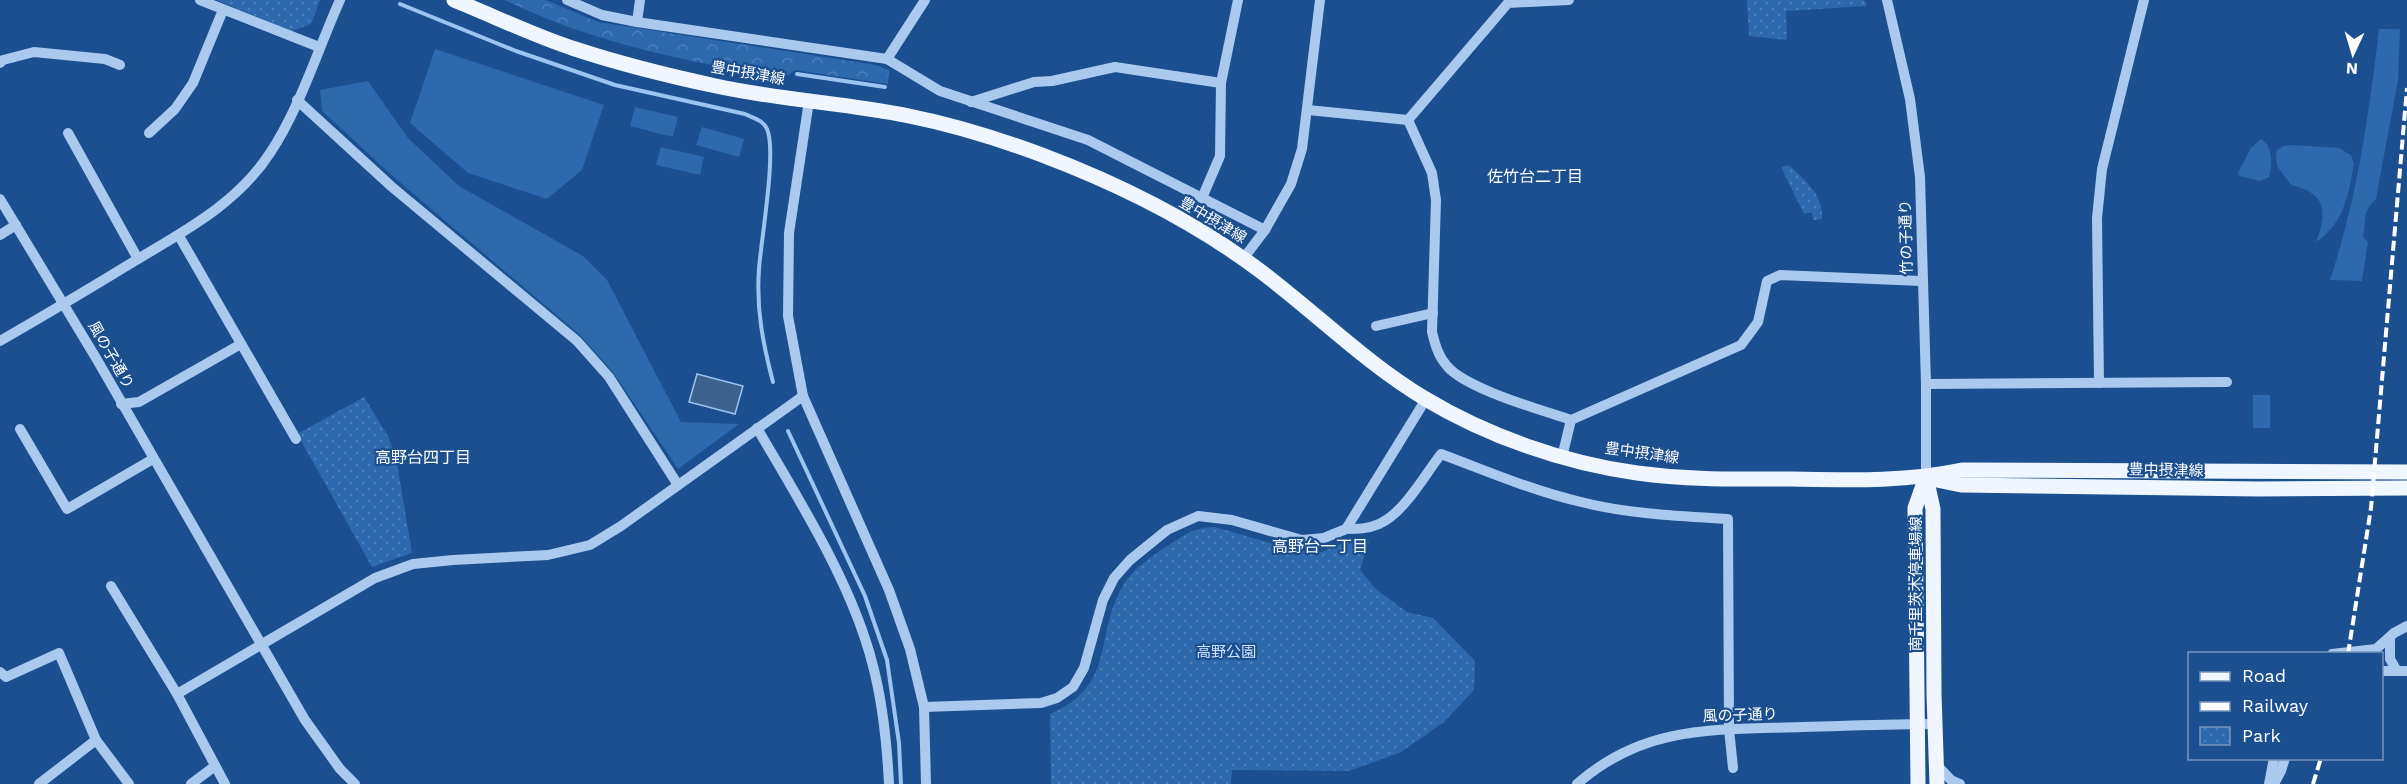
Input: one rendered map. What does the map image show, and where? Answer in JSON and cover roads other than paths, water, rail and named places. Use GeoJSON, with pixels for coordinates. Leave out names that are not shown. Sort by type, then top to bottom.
{"type":"FeatureCollection","features":[{"type":"Feature","properties":{"kind":"main road","name":"豊中摂津線"},"geometry":{"type":"LineString","coordinates":[[454,0],[572,48],[646,70],[719,87],[927,120],[1039,154],[1139,197],[1243,259],[1379,366],[1425,399],[1505,439],[1562,457],[1636,473],[1710,478],[1893,480],[1962,470],[2407,472]]}},
{"type":"Feature","properties":{"kind":"main road","name":"豊中摂津線"},"geometry":{"type":"LineString","coordinates":[[1926,477],[1961,485],[2259,489],[2407,488]]}},
{"type":"Feature","properties":{"kind":"main road","name":"南千里茨木停車場線"},"geometry":{"type":"LineString","coordinates":[[1918,784],[1915,508],[1926,477]]}},
{"type":"Feature","properties":{"kind":"main road","name":"南千里茨木停車場線"},"geometry":{"type":"LineString","coordinates":[[1926,477],[1934,508],[1937,784]]}},
{"type":"Feature","properties":{"kind":"street"},"geometry":{"type":"LineString","coordinates":[[200,0],[318,47]]}},
{"type":"Feature","properties":{"kind":"street"},"geometry":{"type":"LineString","coordinates":[[0,341],[179,236],[246,185],[271,152],[297,100],[340,0]]}},
{"type":"Feature","properties":{"kind":"street"},"geometry":{"type":"LineString","coordinates":[[567,0],[602,15],[637,22],[887,59],[940,91],[1088,140],[1265,230]]}},
{"type":"Feature","properties":{"kind":"street"},"geometry":{"type":"LineString","coordinates":[[637,22],[640,0]]}},
{"type":"Feature","properties":{"kind":"street"},"geometry":{"type":"LineString","coordinates":[[887,59],[925,0]]}},
{"type":"Feature","properties":{"kind":"street"},"geometry":{"type":"LineString","coordinates":[[1202,198],[1220,156],[1221,82],[1238,0]]}},
{"type":"Feature","properties":{"kind":"street"},"geometry":{"type":"LineString","coordinates":[[1243,259],[1265,230],[1291,184],[1302,149],[1320,0]]}},
{"type":"Feature","properties":{"kind":"street"},"geometry":{"type":"LineString","coordinates":[[1408,120],[1508,3],[1569,0]]}},
{"type":"Feature","properties":{"kind":"street","name":"竹の子通り"},"geometry":{"type":"LineString","coordinates":[[1887,0],[1904,69],[1920,177],[1921,281],[1926,384],[1926,477]]}},
{"type":"Feature","properties":{"kind":"street"},"geometry":{"type":"LineString","coordinates":[[2099,383],[2098,196],[2102,170],[2145,0]]}},
{"type":"Feature","properties":{"kind":"street"},"geometry":{"type":"LineString","coordinates":[[149,133],[176,109],[193,83],[223,10]]}},
{"type":"Feature","properties":{"kind":"street"},"geometry":{"type":"LineString","coordinates":[[0,63],[3,60],[34,52],[105,59],[120,64]]}},
{"type":"Feature","properties":{"kind":"street"},"geometry":{"type":"LineString","coordinates":[[971,102],[1035,82],[1052,81],[1115,67],[1221,82]]}},
{"type":"Feature","properties":{"kind":"street"},"geometry":{"type":"LineString","coordinates":[[297,100],[392,187],[577,341],[609,377],[678,485]]}},
{"type":"Feature","properties":{"kind":"street"},"geometry":{"type":"LineString","coordinates":[[808,101],[789,233],[788,316],[803,396],[889,590],[910,649],[924,707],[926,784]]}},
{"type":"Feature","properties":{"kind":"street"},"geometry":{"type":"LineString","coordinates":[[1308,110],[1408,120]]}},
{"type":"Feature","properties":{"kind":"street"},"geometry":{"type":"LineString","coordinates":[[1408,120],[1432,173],[1436,200],[1432,332],[1436,350],[1447,366],[1460,378],[1522,404],[1572,420],[1741,345],[1758,322],[1767,281],[1780,274],[1921,281]]}},
{"type":"Feature","properties":{"kind":"street"},"geometry":{"type":"LineString","coordinates":[[68,133],[138,259]]}},
{"type":"Feature","properties":{"kind":"street","name":"風の子通り"},"geometry":{"type":"LineString","coordinates":[[0,199],[64,304],[306,720],[340,769],[355,784]]}},
{"type":"Feature","properties":{"kind":"street"},"geometry":{"type":"LineString","coordinates":[[0,235],[16,225]]}},
{"type":"Feature","properties":{"kind":"street"},"geometry":{"type":"LineString","coordinates":[[179,236],[296,439]]}},
{"type":"Feature","properties":{"kind":"street"},"geometry":{"type":"LineString","coordinates":[[1376,326],[1433,313]]}},
{"type":"Feature","properties":{"kind":"street"},"geometry":{"type":"LineString","coordinates":[[121,404],[139,402],[241,344]]}},
{"type":"Feature","properties":{"kind":"street"},"geometry":{"type":"LineString","coordinates":[[1926,384],[2227,382]]}},
{"type":"Feature","properties":{"kind":"street"},"geometry":{"type":"LineString","coordinates":[[177,694],[375,578],[413,564],[548,555],[590,544],[621,526],[803,396]]}},
{"type":"Feature","properties":{"kind":"street"},"geometry":{"type":"LineString","coordinates":[[1346,530],[1425,399]]}},
{"type":"Feature","properties":{"kind":"street"},"geometry":{"type":"LineString","coordinates":[[1562,457],[1572,420]]}},
{"type":"Feature","properties":{"kind":"street"},"geometry":{"type":"LineString","coordinates":[[757,428],[815,529],[854,611],[873,666],[887,751],[889,784]]}},
{"type":"Feature","properties":{"kind":"street"},"geometry":{"type":"LineString","coordinates":[[20,429],[67,509],[153,459]]}},
{"type":"Feature","properties":{"kind":"street"},"geometry":{"type":"LineString","coordinates":[[924,707],[1041,703],[1057,698],[1073,687],[1084,668],[1102,600],[1114,578],[1130,560],[1167,530],[1198,516],[1232,519],[1302,540],[1324,538],[1346,530],[1366,528],[1380,524],[1396,513],[1441,454],[1539,490],[1581,502],[1636,513],[1728,519],[1729,729],[1733,768]]}},
{"type":"Feature","properties":{"kind":"street"},"geometry":{"type":"LineString","coordinates":[[111,586],[177,694],[225,784]]}},
{"type":"Feature","properties":{"kind":"street"},"geometry":{"type":"LineString","coordinates":[[2359,652],[2372,651],[2380,647],[2407,626]]}},
{"type":"Feature","properties":{"kind":"street"},"geometry":{"type":"LineString","coordinates":[[2390,638],[2392,666],[2402,671]]}},
{"type":"Feature","properties":{"kind":"street"},"geometry":{"type":"LineString","coordinates":[[0,672],[6,677],[59,653],[96,740],[129,784]]}},
{"type":"Feature","properties":{"kind":"street"},"geometry":{"type":"LineString","coordinates":[[2383,671],[2402,671]]}},
{"type":"Feature","properties":{"kind":"street","name":"風の子通り"},"geometry":{"type":"LineString","coordinates":[[1577,784],[1593,770],[1623,752],[1653,740],[1685,732],[1935,724]]}},
{"type":"Feature","properties":{"kind":"street"},"geometry":{"type":"LineString","coordinates":[[39,784],[96,740]]}},
{"type":"Feature","properties":{"kind":"street"},"geometry":{"type":"LineString","coordinates":[[2272,784],[2274,760]]}},
{"type":"Feature","properties":{"kind":"street"},"geometry":{"type":"LineString","coordinates":[[2272,784],[2284,760]]}},
{"type":"Feature","properties":{"kind":"street"},"geometry":{"type":"LineString","coordinates":[[1936,764],[1951,780],[1960,784]]}},
{"type":"Feature","properties":{"kind":"street"},"geometry":{"type":"LineString","coordinates":[[191,784],[215,766]]}},
{"type":"Feature","properties":{"kind":"waterway"},"geometry":{"type":"LineString","coordinates":[[400,4],[516,51],[615,85],[745,114],[763,123],[770,140],[770,156],[768,196],[759,269],[759,312],[773,382]]}},
{"type":"Feature","properties":{"kind":"waterway"},"geometry":{"type":"LineString","coordinates":[[797,74],[885,87]]}},
{"type":"Feature","properties":{"kind":"waterway"},"geometry":{"type":"LineString","coordinates":[[788,431],[865,596],[887,660],[899,743],[901,784]]}},
{"type":"Feature","properties":{"kind":"railway"},"geometry":{"type":"LineString","coordinates":[[2348,652],[2371,508],[2407,88]]}},
{"type":"Feature","properties":{"kind":"railway"},"geometry":{"type":"LineString","coordinates":[[2313,784],[2320,760]]}},
{"type":"Feature","properties":{"kind":"district","name":"佐竹台二丁目"},"geometry":{"type":"Point","coordinates":[1535,176]}},
{"type":"Feature","properties":{"kind":"district","name":"高野台四丁目"},"geometry":{"type":"Point","coordinates":[423,457]}},
{"type":"Feature","properties":{"kind":"district","name":"高野台一丁目"},"geometry":{"type":"Point","coordinates":[1320,546]}},
{"type":"Feature","properties":{"kind":"park label","name":"高野公園"},"geometry":{"type":"Point","coordinates":[1226,652]}}]}
